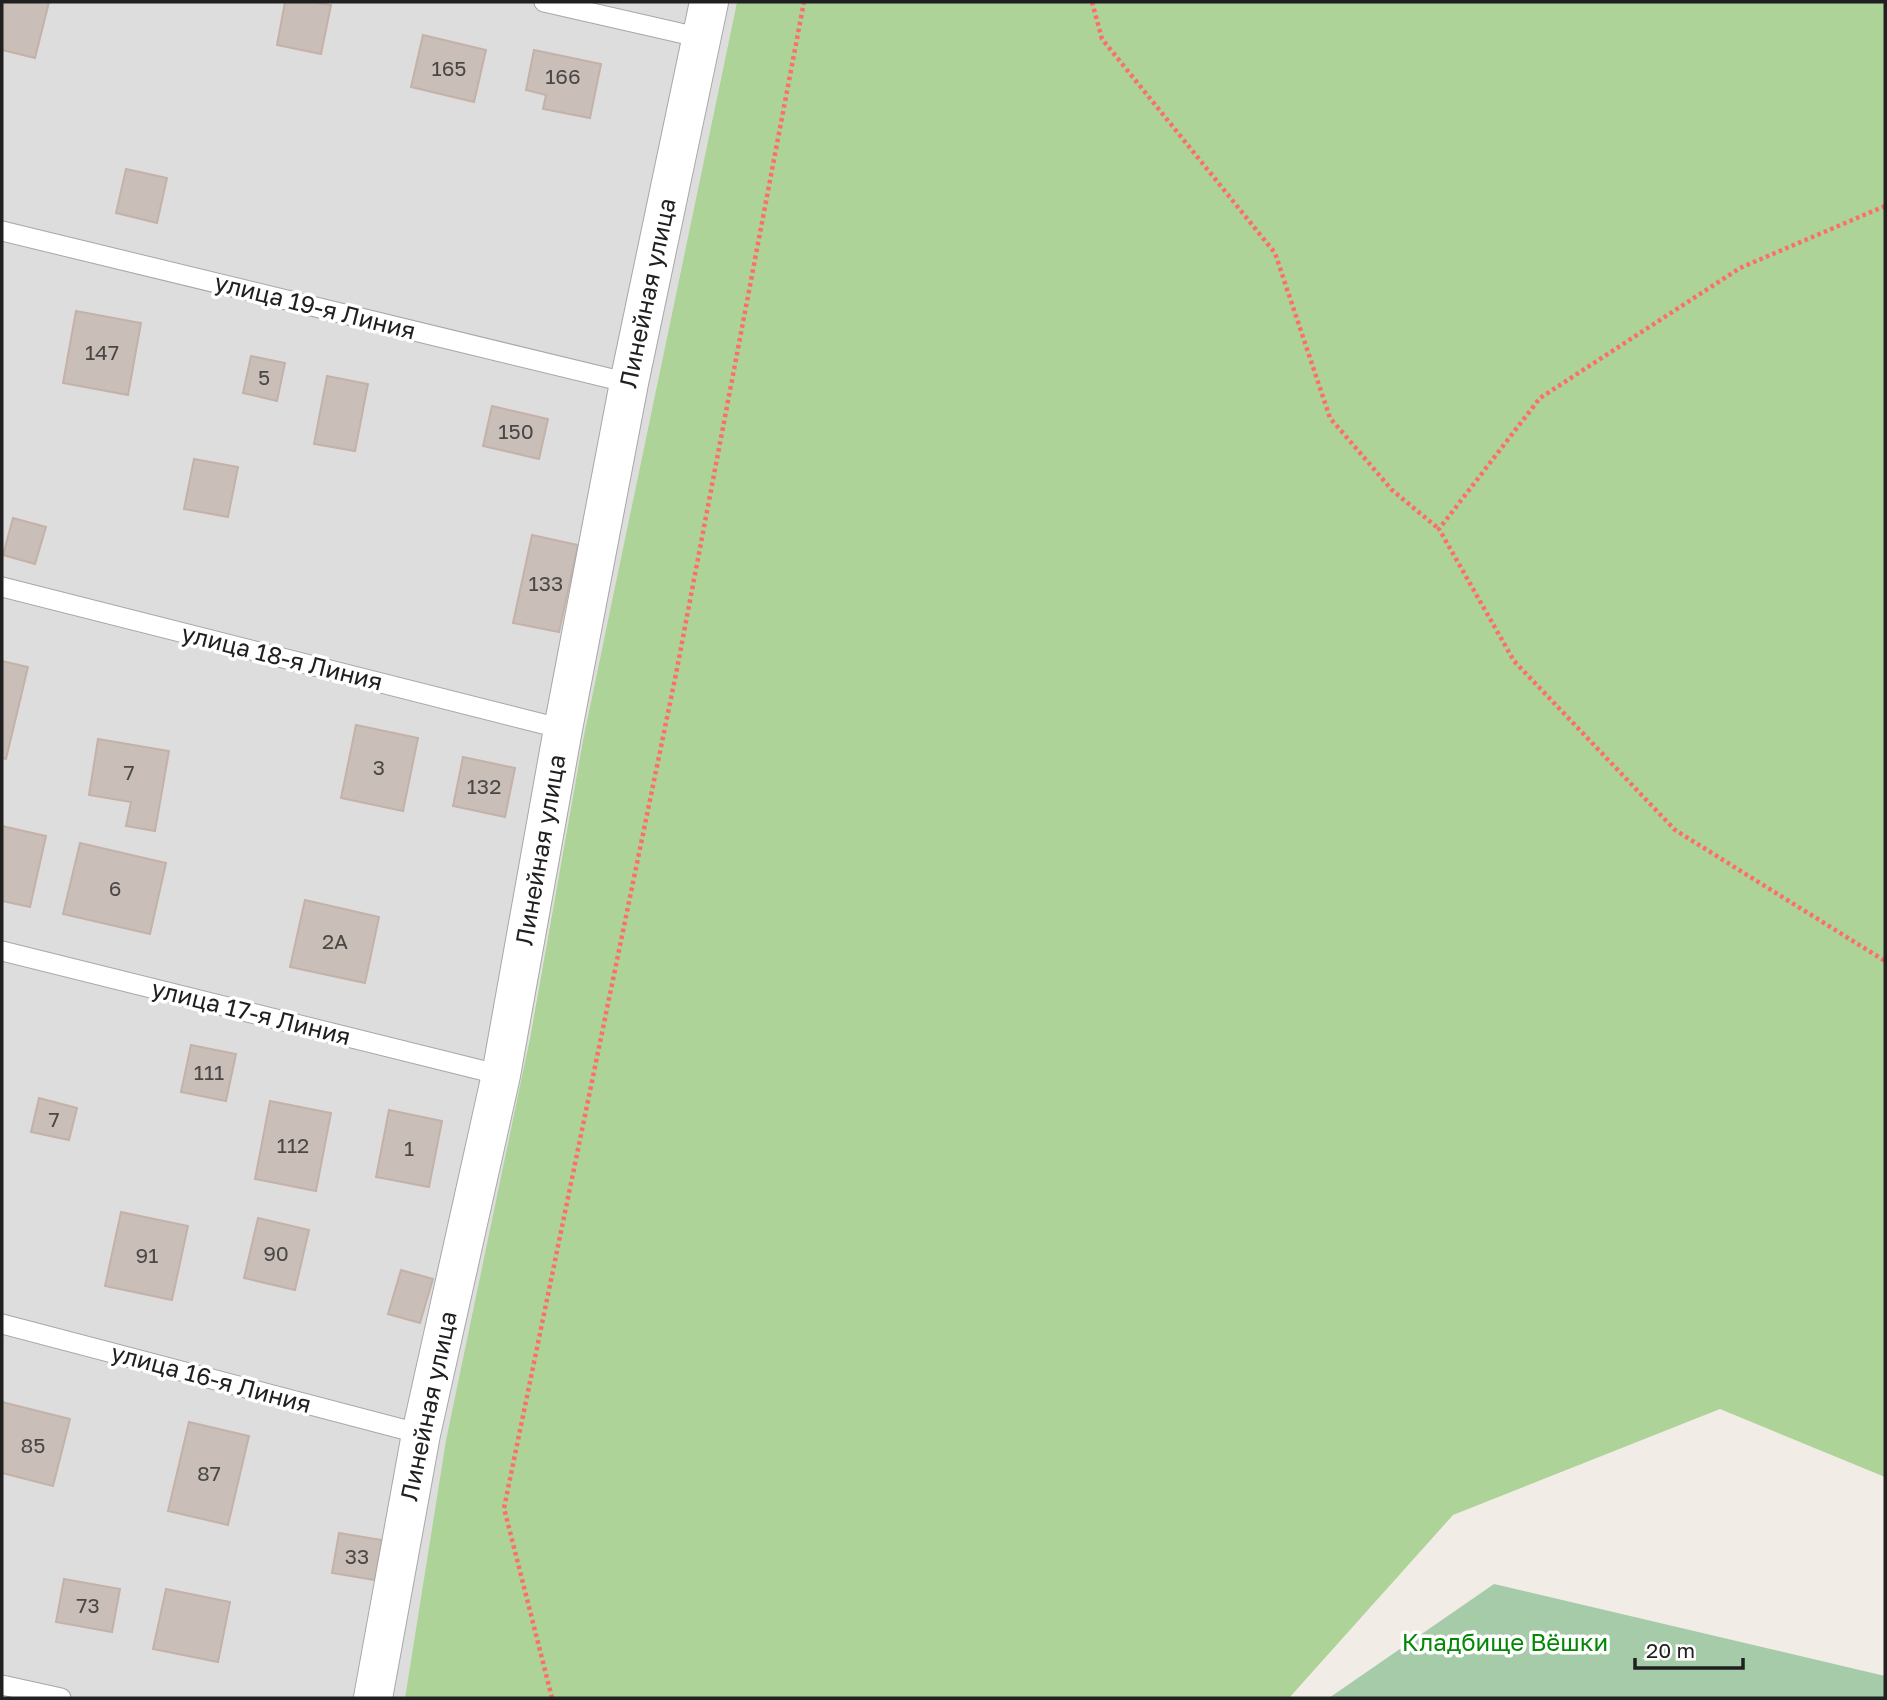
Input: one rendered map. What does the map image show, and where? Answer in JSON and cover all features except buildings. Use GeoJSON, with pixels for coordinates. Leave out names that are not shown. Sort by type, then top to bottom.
{"type":"FeatureCollection","features":[{"type":"Feature","properties":{"kind":"street","name":"Линейная улица"},"geometry":{"type":"LineString","coordinates":[[373,1698],[421,1434],[500,1075],[629,383],[706,20]]}},
{"type":"Feature","properties":{"kind":"lane"},"geometry":{"type":"LineString","coordinates":[[544,2],[706,20]]}},
{"type":"Feature","properties":{"kind":"lane","name":"улица 19-я Линия"},"geometry":{"type":"LineString","coordinates":[[2,232],[629,383]]}},
{"type":"Feature","properties":{"kind":"lane","name":"улица 18-я Линия"},"geometry":{"type":"LineString","coordinates":[[2,587],[563,729]]}},
{"type":"Feature","properties":{"kind":"lane","name":"улица 17-я Линия"},"geometry":{"type":"LineString","coordinates":[[2,951],[500,1075]]}},
{"type":"Feature","properties":{"kind":"lane","name":"улица 16-я Линия"},"geometry":{"type":"LineString","coordinates":[[2,1324],[421,1434]]}},
{"type":"Feature","properties":{"kind":"lane"},"geometry":{"type":"LineString","coordinates":[[2,1685],[61,1698]]}},
{"type":"Feature","properties":{"kind":"path"},"geometry":{"type":"LineString","coordinates":[[552,1698],[504,1508],[676,674],[804,2]]}},
{"type":"Feature","properties":{"kind":"path"},"geometry":{"type":"LineString","coordinates":[[1092,2],[1102,39],[1275,253],[1330,418],[1392,490],[1440,529],[1514,661],[1675,830],[1885,961]]}},
{"type":"Feature","properties":{"kind":"path"},"geometry":{"type":"LineString","coordinates":[[1440,529],[1539,398],[1740,268],[1885,206]]}},
{"type":"Feature","properties":{"kind":"shaded area"},"geometry":{"type":"Polygon","coordinates":[[[2,2],[737,2],[583,740],[521,1085],[446,1440],[405,1698],[2,1698],[2,2]]]}},
{"type":"Feature","properties":{"kind":"green space"},"geometry":{"type":"Polygon","coordinates":[[[737,2],[1885,2],[1885,1477],[1720,1409],[1453,1515],[1289,1698],[405,1698],[446,1440],[530,1038],[583,740],[737,2]]]}},
{"type":"Feature","properties":{"kind":"green space","name":"Кладбище Вёшки"},"geometry":{"type":"Polygon","coordinates":[[[1494,1584],[1885,1676],[1885,1698],[1329,1698],[1494,1584]]]}}]}
